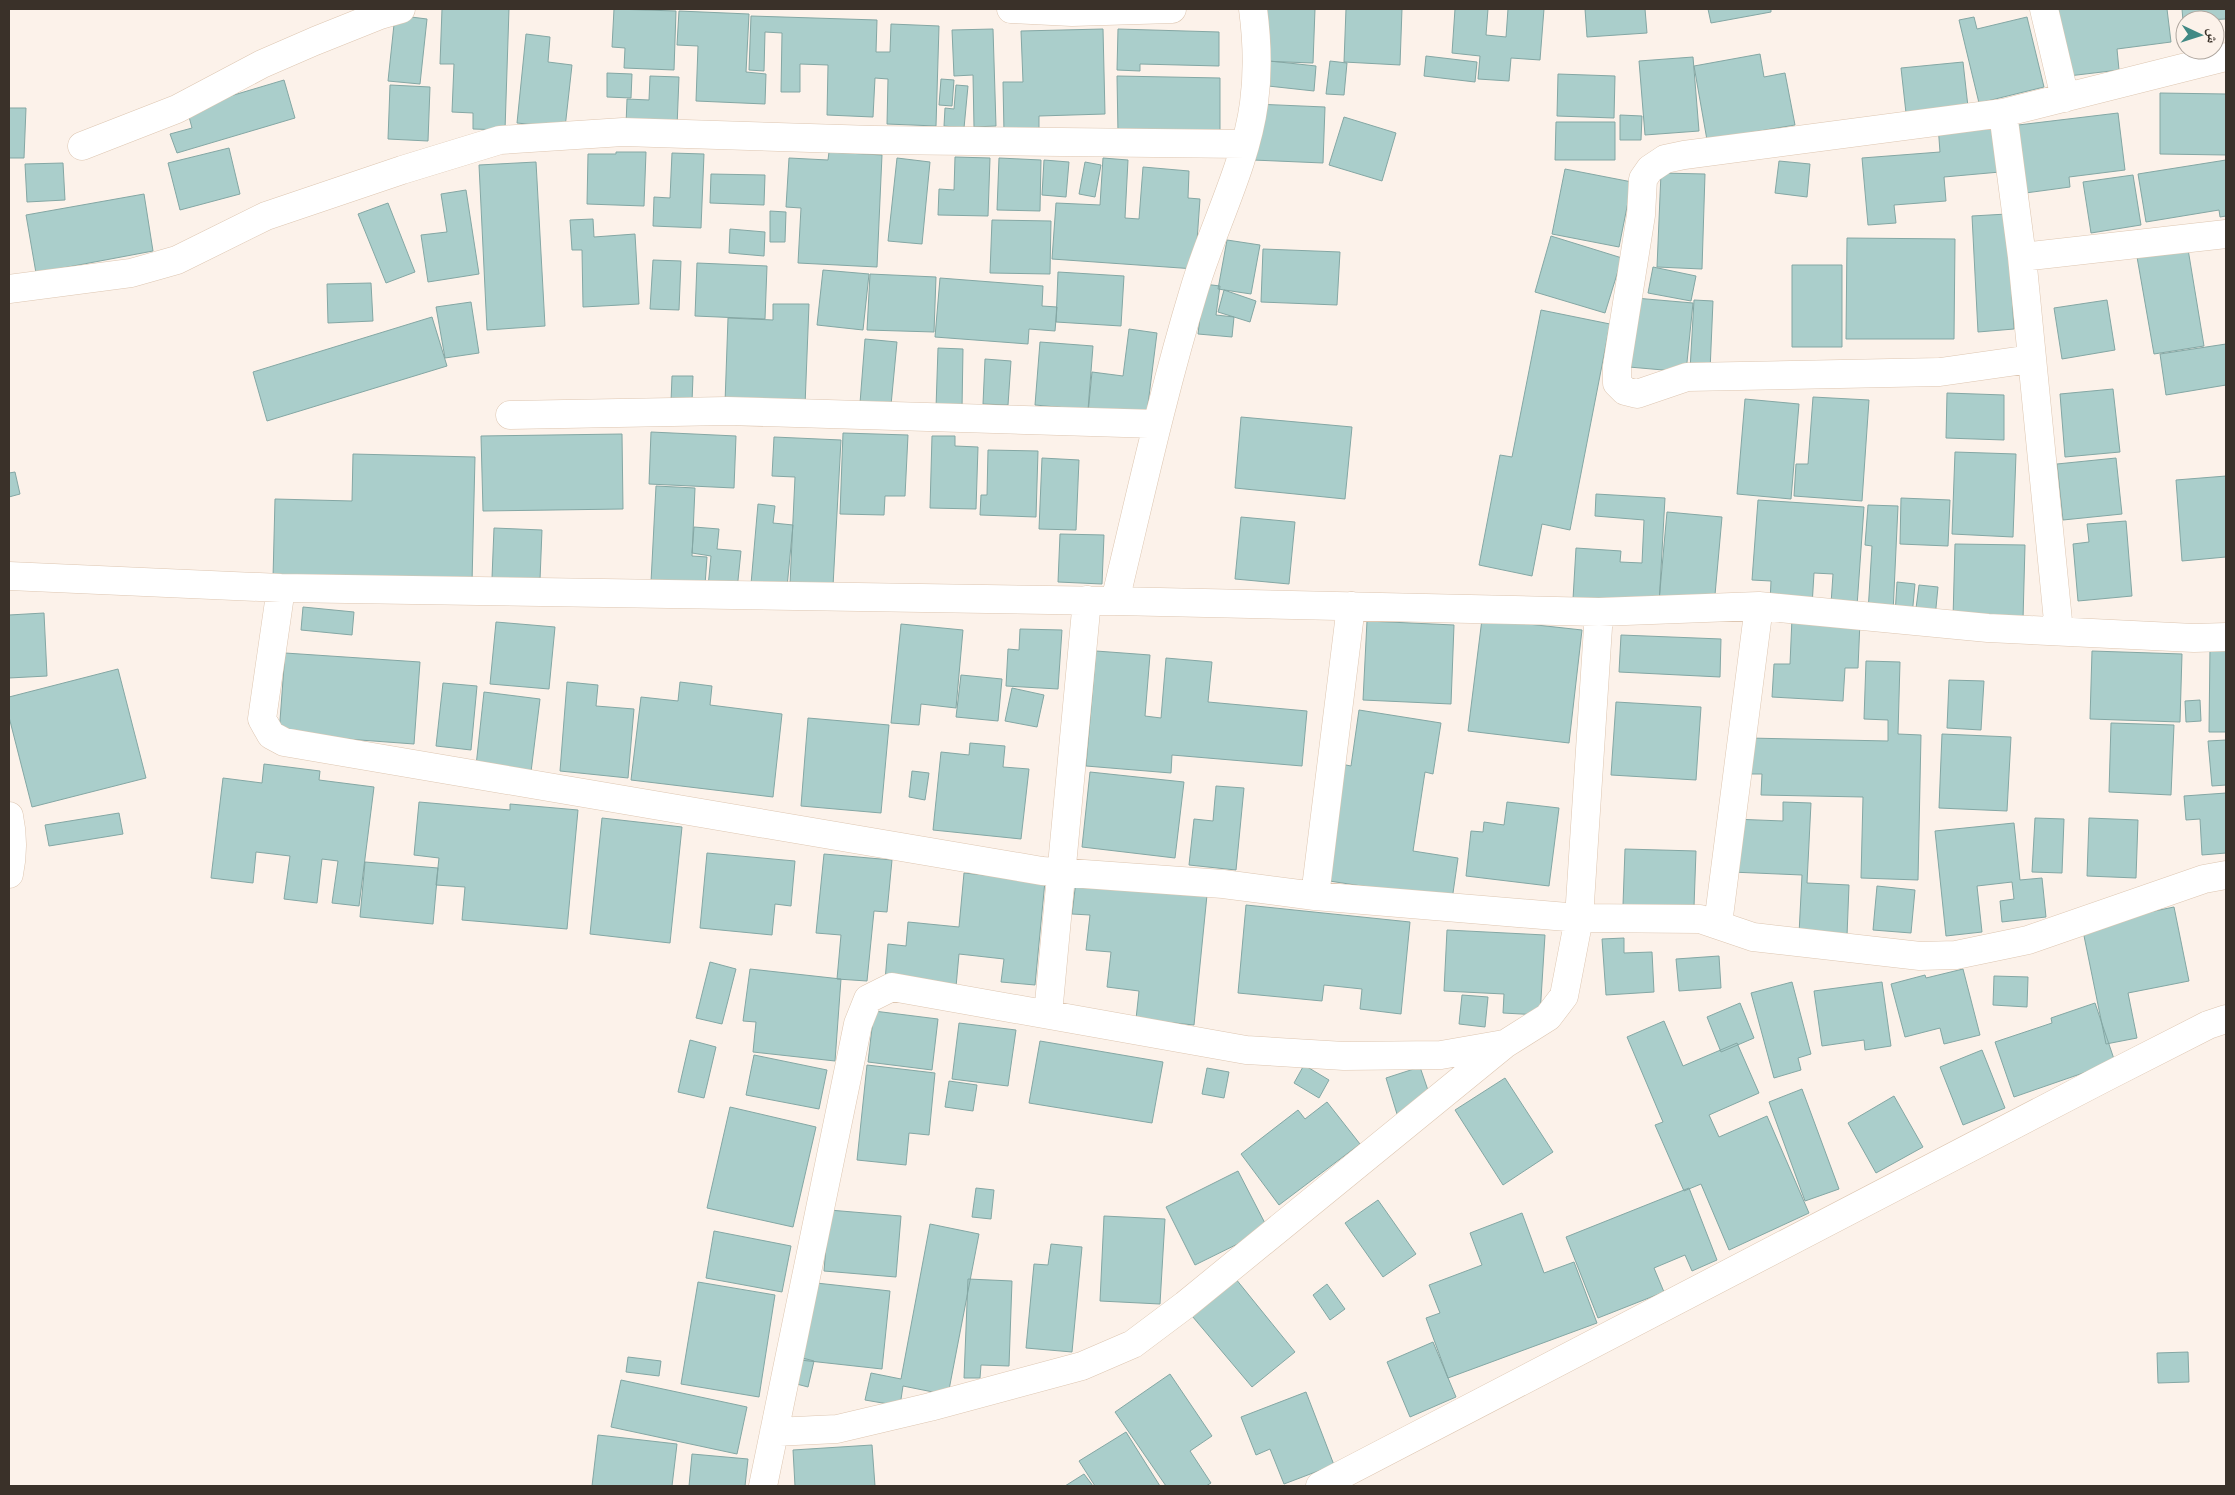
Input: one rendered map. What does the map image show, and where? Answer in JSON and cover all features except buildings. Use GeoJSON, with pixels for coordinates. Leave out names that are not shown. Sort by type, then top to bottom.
{"type":"FeatureCollection","features":[{"type":"Feature","properties":{"kind":"street"},"geometry":{"type":"LineString","coordinates":[[82,146],[177,110],[262,64],[315,41],[380,15],[401,9]]}},
{"type":"Feature","properties":{"kind":"street"},"geometry":{"type":"LineString","coordinates":[[1011,9],[1072,12],[1172,9]]}},
{"type":"Feature","properties":{"kind":"street"},"geometry":{"type":"LineString","coordinates":[[1115,601],[1157,424],[1194,288],[1245,144],[1254,103],[1256,32],[1253,9]]}},
{"type":"Feature","properties":{"kind":"street"},"geometry":{"type":"LineString","coordinates":[[2044,9],[2065,98]]}},
{"type":"Feature","properties":{"kind":"street"},"geometry":{"type":"LineString","coordinates":[[2031,358],[1940,372],[1687,377],[1637,394],[1625,391],[1617,383],[1617,366],[1641,215],[1643,179],[1650,169],[1665,159],[1684,155],[2003,112],[2226,57]]}},
{"type":"Feature","properties":{"kind":"street"},"geometry":{"type":"LineString","coordinates":[[2003,112],[2022,257],[2059,631]]}},
{"type":"Feature","properties":{"kind":"street"},"geometry":{"type":"LineString","coordinates":[[9,289],[130,273],[177,260],[266,216],[402,170],[500,140],[623,132],[874,140],[1245,144]]}},
{"type":"Feature","properties":{"kind":"street"},"geometry":{"type":"LineString","coordinates":[[2022,257],[2226,234]]}},
{"type":"Feature","properties":{"kind":"street"},"geometry":{"type":"LineString","coordinates":[[510,415],[727,411],[1157,424]]}},
{"type":"Feature","properties":{"kind":"street"},"geometry":{"type":"LineString","coordinates":[[9,576],[281,588],[1087,600],[1599,612],[1759,606],[1988,628],[2194,638],[2226,637]]}},
{"type":"Feature","properties":{"kind":"street"},"geometry":{"type":"LineString","coordinates":[[281,588],[262,719],[270,734],[284,742],[1023,868],[1223,884],[1315,896],[1578,918],[1700,919],[1752,937],[1920,956],[1956,955],[2028,940],[2204,879],[2226,875]]}},
{"type":"Feature","properties":{"kind":"street"},"geometry":{"type":"LineString","coordinates":[[1048,1014],[1087,600]]}},
{"type":"Feature","properties":{"kind":"street"},"geometry":{"type":"LineString","coordinates":[[1315,896],[1351,606]]}},
{"type":"Feature","properties":{"kind":"street"},"geometry":{"type":"LineString","coordinates":[[1718,924],[1759,606]]}},
{"type":"Feature","properties":{"kind":"street"},"geometry":{"type":"LineString","coordinates":[[774,1432],[837,1429],[930,1407],[1082,1366],[1133,1344],[1185,1305],[1505,1044],[1548,1017],[1564,996],[1578,918],[1599,612]]}},
{"type":"Feature","properties":{"kind":"street"},"geometry":{"type":"LineString","coordinates":[[9,816],[12,860],[9,874]]}},
{"type":"Feature","properties":{"kind":"street"},"geometry":{"type":"LineString","coordinates":[[763,1486],[858,1024],[868,999],[892,987],[1246,1050],[1344,1056],[1441,1055],[1505,1044]]}},
{"type":"Feature","properties":{"kind":"street"},"geometry":{"type":"LineString","coordinates":[[1320,1486],[2106,1076],[2208,1025],[2226,1019]]}}]}
